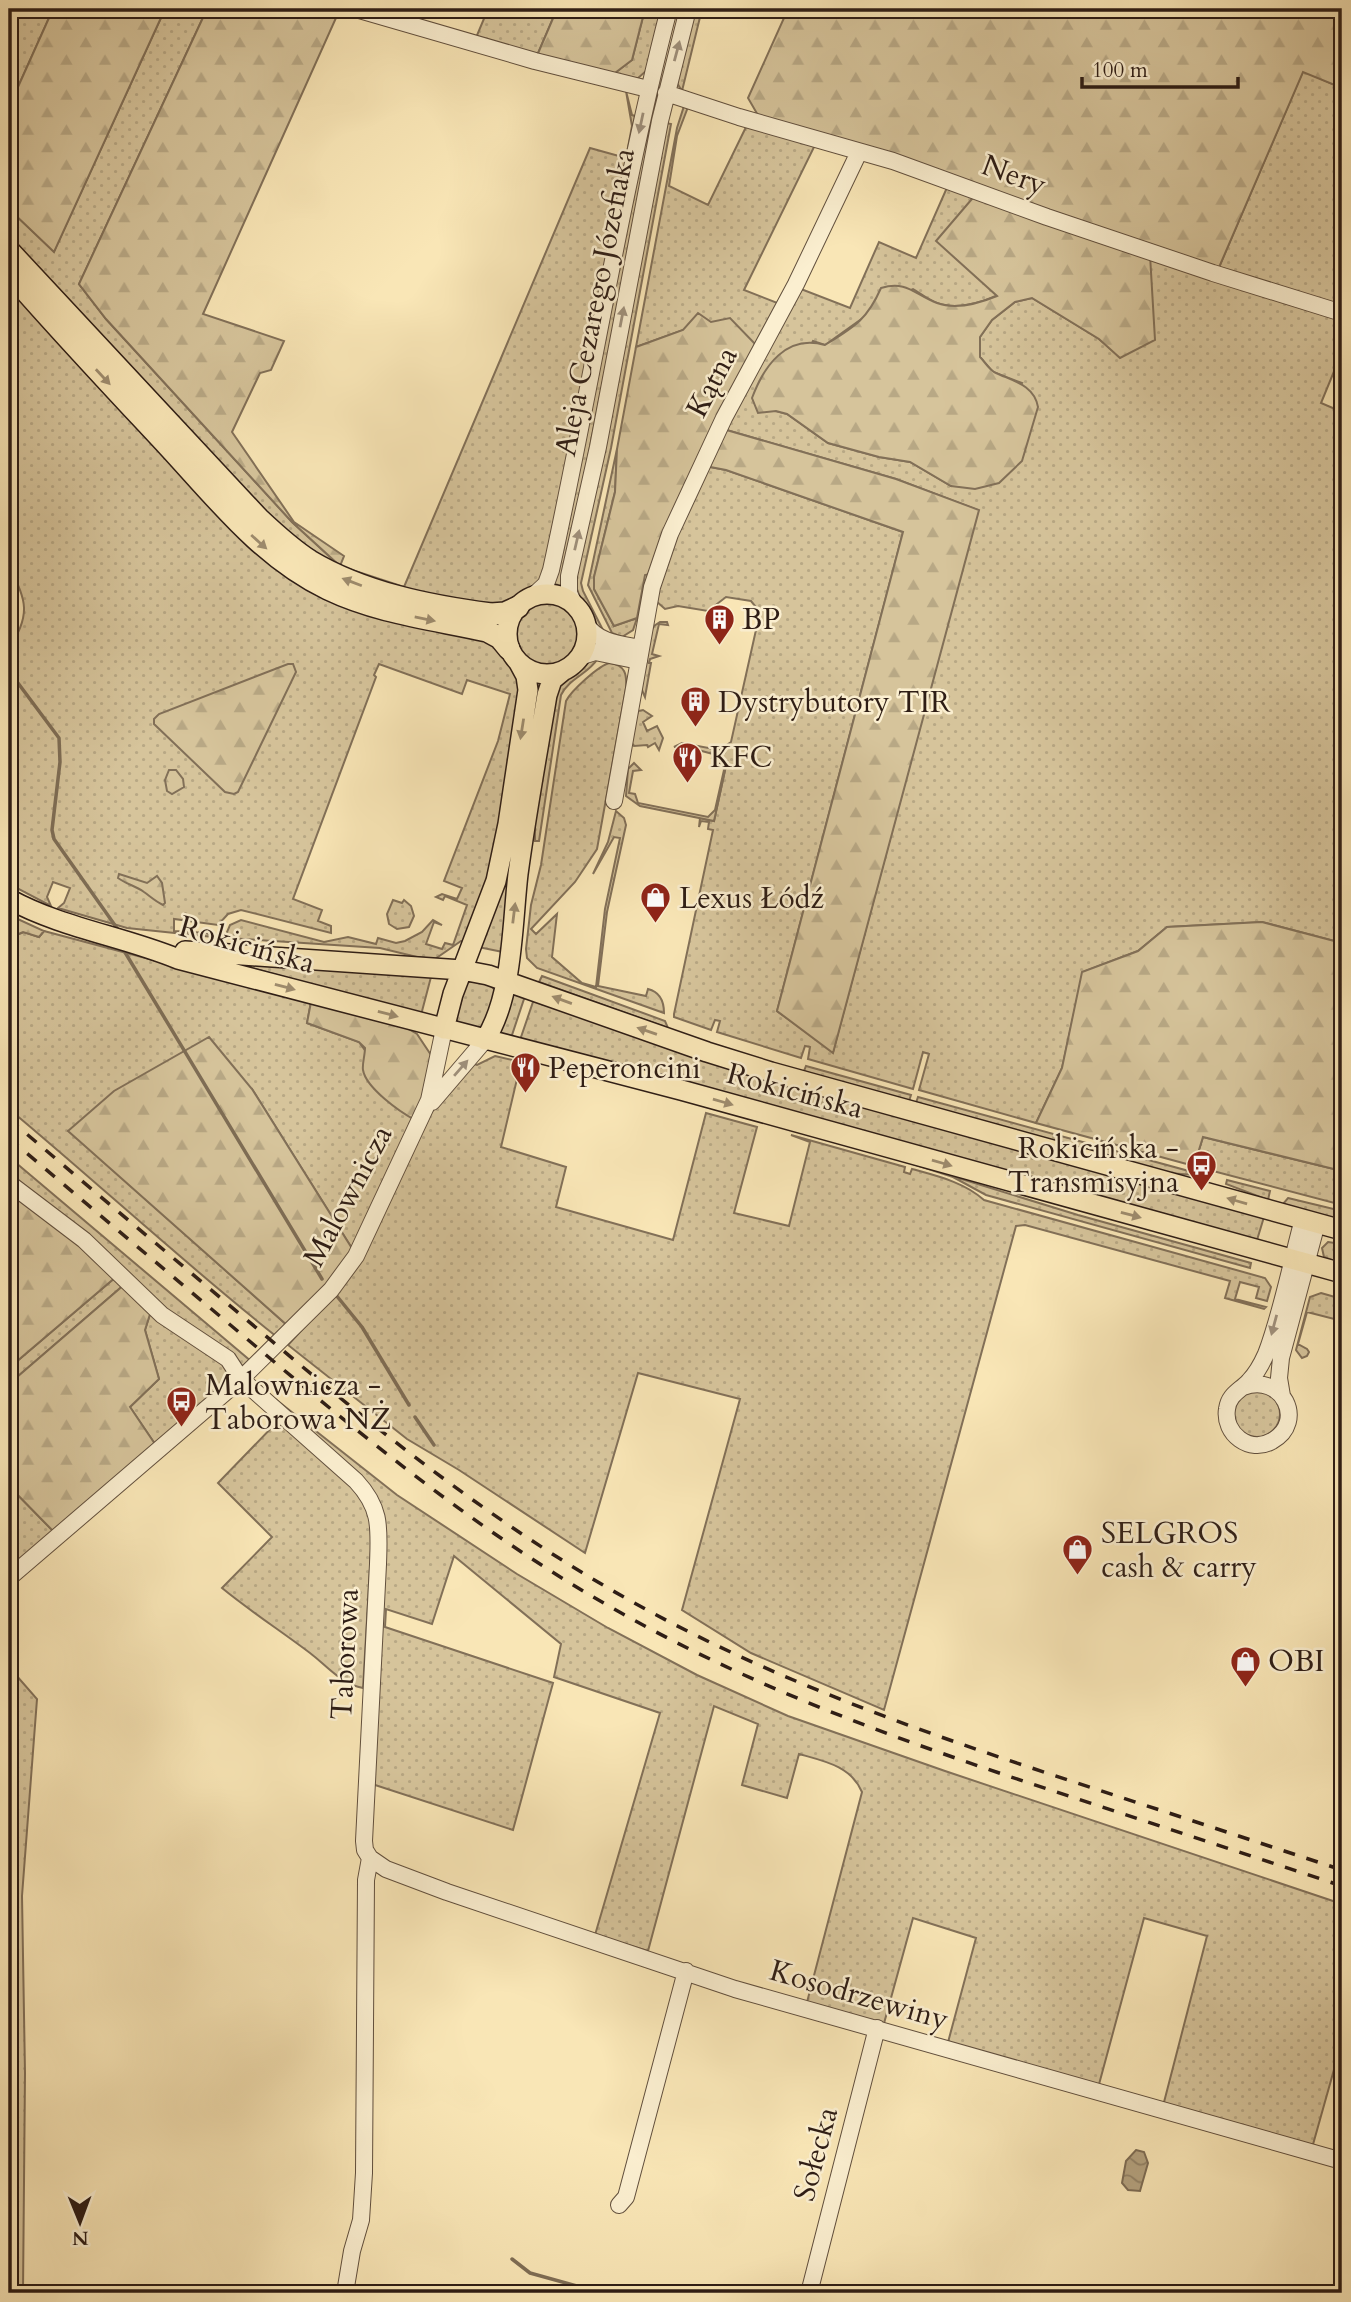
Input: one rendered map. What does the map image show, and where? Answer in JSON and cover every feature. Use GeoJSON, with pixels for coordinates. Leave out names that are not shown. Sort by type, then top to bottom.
{"type":"FeatureCollection","features":[{"type":"Feature","properties":{"kind":"highway"},"geometry":{"type":"LineString","coordinates":[[11,262],[259,519],[292,548],[340,577],[392,595],[491,614],[505,613],[525,601]]}},
{"type":"Feature","properties":{"kind":"highway"},"geometry":{"type":"LineString","coordinates":[[11,262],[57,327],[261,544],[293,569],[356,601],[487,631],[500,638],[514,656]]}},
{"type":"Feature","properties":{"kind":"main road"},"geometry":{"type":"LineString","coordinates":[[444,1029],[449,1004],[488,906],[502,854],[528,690],[526,676],[514,656],[507,632],[508,625],[525,601],[555,595],[566,599],[580,614],[586,637],[572,664],[552,680],[547,695],[499,1014],[485,1040]]}},
{"type":"Feature","properties":{"kind":"main road"},"geometry":{"type":"LineString","coordinates":[[514,656],[530,670],[544,674],[572,664]]}},
{"type":"Feature","properties":{"kind":"main road","name":"Rokicińska"},"geometry":{"type":"LineString","coordinates":[[9,899],[50,918],[149,947],[178,959],[681,1090],[1342,1273]]}},
{"type":"Feature","properties":{"kind":"main road","name":"Rokicińska"},"geometry":{"type":"LineString","coordinates":[[149,947],[462,971],[505,980],[750,1066],[1342,1230]]}},
{"type":"Feature","properties":{"kind":"street"},"geometry":{"type":"LineString","coordinates":[[356,9],[535,61],[648,89]]}},
{"type":"Feature","properties":{"kind":"street","name":"Aleja Cezarego Józefiaka"},"geometry":{"type":"LineString","coordinates":[[525,601],[546,584],[551,570],[579,443],[648,89],[669,9]]}},
{"type":"Feature","properties":{"kind":"street","name":"Aleja Cezarego Józefiaka"},"geometry":{"type":"LineString","coordinates":[[580,614],[569,593],[569,576],[598,447],[667,93],[688,9]]}},
{"type":"Feature","properties":{"kind":"street","name":"Nery"},"geometry":{"type":"LineString","coordinates":[[667,93],[893,161],[1200,269],[1342,313]]}},
{"type":"Feature","properties":{"kind":"street","name":"Kątna"},"geometry":{"type":"LineString","coordinates":[[614,801],[654,579],[670,534],[724,418],[796,285],[859,152]]}},
{"type":"Feature","properties":{"kind":"street"},"geometry":{"type":"LineString","coordinates":[[580,614],[594,634],[601,639],[640,654]]}},
{"type":"Feature","properties":{"kind":"street"},"geometry":{"type":"LineString","coordinates":[[572,664],[595,652],[640,654]]}},
{"type":"Feature","properties":{"kind":"street","name":"Malownicza"},"geometry":{"type":"LineString","coordinates":[[9,1578],[242,1379],[331,1290],[348,1269],[421,1118],[435,1082],[444,1029]]}},
{"type":"Feature","properties":{"kind":"street","name":"Malownicza"},"geometry":{"type":"LineString","coordinates":[[421,1118],[485,1040]]}},
{"type":"Feature","properties":{"kind":"street","name":"Taborowa"},"geometry":{"type":"LineString","coordinates":[[9,1183],[84,1240],[162,1315],[228,1359],[242,1379],[356,1481],[376,1511],[379,1527],[378,1564],[364,1841],[370,1858],[366,1880],[363,2192],[361,2220],[352,2251],[345,2293]]}},
{"type":"Feature","properties":{"kind":"street"},"geometry":{"type":"LineString","coordinates":[[1299,1261],[1279,1378],[1288,1416],[1284,1431],[1269,1443],[1249,1444],[1233,1434],[1226,1416],[1230,1398],[1255,1374],[1266,1353],[1299,1261],[1310,1221]]}},
{"type":"Feature","properties":{"kind":"street"},"geometry":{"type":"LineString","coordinates":[[1243,1387],[1265,1384],[1282,1396]]}},
{"type":"Feature","properties":{"kind":"street","name":"Kosodrzewiny"},"geometry":{"type":"LineString","coordinates":[[370,1858],[386,1869],[447,1892],[735,1989],[1342,2161]]}},
{"type":"Feature","properties":{"kind":"street"},"geometry":{"type":"LineString","coordinates":[[619,2205],[626,2197],[686,1971]]}},
{"type":"Feature","properties":{"kind":"street","name":"Sołecka"},"geometry":{"type":"LineString","coordinates":[[808,2293],[877,2028]]}},
{"type":"Feature","properties":{"kind":"green space"},"geometry":{"type":"Polygon","coordinates":[[[9,9],[53,9],[9,107],[9,9]]]}},
{"type":"Feature","properties":{"kind":"green space"},"geometry":{"type":"Polygon","coordinates":[[[53,9],[165,9],[54,252],[9,209],[9,107],[53,9]]]}},
{"type":"Feature","properties":{"kind":"green space"},"geometry":{"type":"Polygon","coordinates":[[[165,9],[207,9],[79,284],[106,319],[292,522],[340,566],[404,587],[590,148],[626,158],[632,126],[626,91],[632,115],[635,116],[573,441],[542,576],[534,586],[510,603],[487,606],[361,579],[288,536],[44,278],[9,236],[9,209],[54,251],[165,9]]]}},
{"type":"Feature","properties":{"kind":"green space"},"geometry":{"type":"Polygon","coordinates":[[[207,9],[340,9],[203,314],[284,341],[271,370],[260,373],[232,432],[294,522],[344,556],[340,566],[292,522],[106,319],[79,284],[207,9]]]}},
{"type":"Feature","properties":{"kind":"green space"},"geometry":{"type":"Polygon","coordinates":[[[488,9],[557,9],[536,58],[475,40],[488,9]]]}},
{"type":"Feature","properties":{"kind":"green space"},"geometry":{"type":"Polygon","coordinates":[[[557,9],[645,9],[632,60],[611,76],[536,58],[557,9]]]}},
{"type":"Feature","properties":{"kind":"green space"},"geometry":{"type":"Polygon","coordinates":[[[645,9],[662,9],[646,71],[637,79],[611,76],[632,60],[645,9]]]}},
{"type":"Feature","properties":{"kind":"green space"},"geometry":{"type":"Polygon","coordinates":[[[695,9],[702,9],[682,91],[677,83],[695,9]]]}},
{"type":"Feature","properties":{"kind":"green space"},"geometry":{"type":"Polygon","coordinates":[[[788,9],[1342,9],[1342,88],[1303,72],[1217,272],[759,117],[748,98],[788,9]]]}},
{"type":"Feature","properties":{"kind":"green space"},"geometry":{"type":"Polygon","coordinates":[[[1303,71],[1342,88],[1342,310],[1217,272],[1303,71]]]}},
{"type":"Feature","properties":{"kind":"green space"},"geometry":{"type":"Polygon","coordinates":[[[684,106],[688,107],[677,136],[669,186],[708,205],[747,125],[816,143],[744,290],[780,304],[758,347],[683,330],[636,347],[677,128],[684,106]]]}},
{"type":"Feature","properties":{"kind":"green space"},"geometry":{"type":"Polygon","coordinates":[[[647,118],[654,120],[562,590],[551,587],[647,118]]]}},
{"type":"Feature","properties":{"kind":"green space"},"geometry":{"type":"Polygon","coordinates":[[[666,123],[671,124],[611,448],[581,583],[603,630],[594,625],[575,581],[666,123]]]}},
{"type":"Feature","properties":{"kind":"green space"},"geometry":{"type":"Polygon","coordinates":[[[949,183],[977,193],[998,295],[976,303],[952,306],[934,302],[913,289],[873,306],[867,315],[825,345],[813,341],[776,411],[787,414],[828,443],[879,457],[910,462],[951,486],[1022,383],[993,372],[980,357],[980,337],[992,320],[1015,302],[1032,298],[1099,339],[1120,357],[1150,255],[1342,315],[1342,352],[1321,403],[1342,412],[1342,943],[1262,922],[1167,927],[1138,951],[1083,972],[1062,1068],[1036,1123],[919,1090],[929,1054],[923,1052],[913,1089],[808,1059],[810,1047],[805,1046],[801,1058],[717,1032],[720,1021],[715,1020],[711,1030],[674,1017],[713,830],[708,829],[709,822],[701,821],[699,827],[700,818],[714,821],[727,761],[712,758],[713,754],[683,746],[674,747],[682,743],[719,750],[731,742],[760,612],[751,601],[726,597],[708,611],[678,606],[665,609],[656,601],[659,581],[705,466],[726,470],[903,532],[777,1011],[833,1052],[978,510],[896,479],[723,429],[801,289],[850,308],[879,242],[916,258],[949,183]]]}},
{"type":"Feature","properties":{"kind":"green space"},"geometry":{"type":"Polygon","coordinates":[[[977,193],[1150,255],[1155,340],[1120,358],[1099,339],[1032,298],[1015,302],[992,320],[980,337],[980,357],[994,372],[1027,389],[1038,407],[1022,461],[999,483],[975,489],[951,486],[910,462],[879,457],[828,443],[787,414],[776,411],[758,413],[752,398],[763,375],[778,355],[799,344],[825,345],[844,333],[865,315],[881,288],[904,287],[929,300],[952,306],[976,303],[997,296],[936,241],[977,193]]]}},
{"type":"Feature","properties":{"kind":"green space"},"geometry":{"type":"Polygon","coordinates":[[[9,286],[215,506],[488,639],[508,660],[521,685],[493,866],[467,942],[461,941],[435,959],[380,948],[228,938],[230,925],[241,920],[324,942],[348,937],[376,944],[378,938],[396,943],[422,932],[433,920],[442,925],[434,922],[426,944],[442,949],[445,943],[453,945],[467,905],[445,896],[443,900],[436,897],[442,894],[457,899],[462,888],[444,881],[498,741],[510,694],[467,680],[462,694],[379,664],[293,899],[322,910],[318,921],[331,926],[331,933],[241,910],[228,914],[218,925],[174,919],[174,931],[207,933],[213,937],[127,928],[58,908],[64,903],[70,888],[53,882],[47,897],[51,906],[9,884],[9,648],[21,626],[24,608],[20,589],[9,567],[9,286]]]}},
{"type":"Feature","properties":{"kind":"green space"},"geometry":{"type":"Polygon","coordinates":[[[698,313],[711,322],[730,318],[758,347],[650,574],[645,575],[637,618],[614,626],[594,589],[594,577],[615,492],[617,449],[636,347],[683,330],[698,313]]]}},
{"type":"Feature","properties":{"kind":"green space"},"geometry":{"type":"Polygon","coordinates":[[[723,429],[896,479],[979,510],[833,1053],[777,1011],[903,532],[726,470],[705,466],[723,429]]]}},
{"type":"Feature","properties":{"kind":"green space"},"geometry":{"type":"Polygon","coordinates":[[[617,449],[615,492],[594,577],[594,589],[614,626],[637,618],[633,630],[622,637],[612,633],[588,585],[617,449]]]}},
{"type":"Feature","properties":{"kind":"green space"},"geometry":{"type":"Polygon","coordinates":[[[9,579],[16,608],[15,621],[9,636],[9,579]]]}},
{"type":"Feature","properties":{"kind":"green space"},"geometry":{"type":"Polygon","coordinates":[[[547,601],[570,611],[580,634],[570,657],[547,667],[524,657],[514,634],[524,611],[547,601]]]}},
{"type":"Feature","properties":{"kind":"green space"},"geometry":{"type":"Polygon","coordinates":[[[660,622],[667,622],[668,625],[659,624],[652,654],[659,656],[650,659],[645,697],[641,688],[650,633],[660,622]]]}},
{"type":"Feature","properties":{"kind":"green space"},"geometry":{"type":"Polygon","coordinates":[[[598,658],[590,668],[569,684],[561,695],[539,841],[535,841],[535,813],[553,696],[572,673],[598,658]]]}},
{"type":"Feature","properties":{"kind":"green space"},"geometry":{"type":"Polygon","coordinates":[[[610,663],[624,671],[626,688],[597,849],[575,882],[531,929],[536,934],[557,914],[552,957],[582,983],[596,987],[605,909],[620,838],[614,837],[593,874],[608,842],[616,811],[624,818],[626,825],[607,912],[598,986],[646,996],[648,989],[652,990],[660,998],[664,1013],[537,968],[527,958],[531,905],[541,865],[566,701],[586,679],[610,663]]]}},
{"type":"Feature","properties":{"kind":"green space"},"geometry":{"type":"Polygon","coordinates":[[[293,664],[296,672],[238,792],[234,794],[225,792],[154,724],[154,719],[159,714],[293,664]]]}},
{"type":"Feature","properties":{"kind":"green space"},"geometry":{"type":"Polygon","coordinates":[[[533,679],[545,681],[503,952],[478,947],[533,679]]]}},
{"type":"Feature","properties":{"kind":"green space"},"geometry":{"type":"Polygon","coordinates":[[[643,710],[652,716],[643,722],[647,731],[657,726],[663,738],[659,750],[655,743],[648,747],[634,746],[630,740],[638,711],[643,710]]]}},
{"type":"Feature","properties":{"kind":"green space"},"geometry":{"type":"Polygon","coordinates":[[[721,760],[727,761],[714,821],[640,806],[626,796],[628,769],[634,763],[641,770],[633,771],[629,793],[635,794],[638,803],[708,817],[715,810],[724,770],[717,765],[721,760]]]}},
{"type":"Feature","properties":{"kind":"green space"},"geometry":{"type":"Polygon","coordinates":[[[169,770],[176,770],[183,779],[184,787],[172,794],[167,791],[165,780],[169,770]]]}},
{"type":"Feature","properties":{"kind":"green space"},"geometry":{"type":"Polygon","coordinates":[[[119,874],[147,883],[157,876],[162,883],[165,903],[163,905],[121,880],[118,878],[119,874]]]}},
{"type":"Feature","properties":{"kind":"green space"},"geometry":{"type":"Polygon","coordinates":[[[393,900],[402,903],[404,900],[411,906],[414,916],[409,927],[397,929],[389,924],[387,914],[393,900]]]}},
{"type":"Feature","properties":{"kind":"green space"},"geometry":{"type":"Polygon","coordinates":[[[9,915],[44,931],[39,937],[23,932],[9,938],[9,915]]]}},
{"type":"Feature","properties":{"kind":"green space"},"geometry":{"type":"Polygon","coordinates":[[[1262,922],[1342,943],[1342,1171],[1203,1137],[1194,1166],[1036,1123],[1062,1068],[1082,972],[1138,951],[1167,927],[1262,922]]]}},
{"type":"Feature","properties":{"kind":"green space"},"geometry":{"type":"Polygon","coordinates":[[[44,931],[311,1002],[307,1023],[359,1042],[415,1120],[353,1250],[252,1089],[69,1131],[288,1326],[277,1337],[9,1109],[9,938],[24,932],[39,937],[44,931]]]}},
{"type":"Feature","properties":{"kind":"green space"},"geometry":{"type":"Polygon","coordinates":[[[238,964],[431,977],[421,1015],[238,964]]]}},
{"type":"Feature","properties":{"kind":"green space"},"geometry":{"type":"Polygon","coordinates":[[[542,976],[665,1021],[668,1028],[539,982],[542,976]]]}},
{"type":"Feature","properties":{"kind":"green space"},"geometry":{"type":"Polygon","coordinates":[[[472,981],[490,985],[495,990],[486,1026],[474,1028],[456,1020],[466,983],[472,981]]]}},
{"type":"Feature","properties":{"kind":"green space"},"geometry":{"type":"Polygon","coordinates":[[[510,993],[525,996],[511,1038],[499,1035],[510,993]]]}},
{"type":"Feature","properties":{"kind":"green space"},"geometry":{"type":"Polygon","coordinates":[[[534,999],[1264,1217],[1257,1240],[520,1040],[534,999]]]}},
{"type":"Feature","properties":{"kind":"green space"},"geometry":{"type":"Polygon","coordinates":[[[311,1002],[405,1027],[417,1034],[431,1055],[429,1082],[415,1120],[370,1084],[363,1070],[365,1048],[359,1042],[307,1023],[311,1002]]]}},
{"type":"Feature","properties":{"kind":"green space"},"geometry":{"type":"Polygon","coordinates":[[[209,1037],[252,1089],[353,1250],[344,1267],[288,1326],[68,1131],[114,1091],[209,1037]]]}},
{"type":"Feature","properties":{"kind":"green space"},"geometry":{"type":"Polygon","coordinates":[[[495,1056],[521,1062],[501,1147],[566,1167],[556,1207],[673,1240],[706,1113],[757,1127],[734,1213],[789,1226],[810,1142],[791,1135],[905,1167],[904,1172],[910,1174],[912,1169],[940,1177],[959,1184],[984,1200],[1265,1278],[1271,1287],[1267,1301],[1256,1298],[1259,1287],[1240,1282],[1235,1299],[1266,1307],[1264,1309],[1225,1298],[1230,1281],[1025,1225],[1016,1226],[884,1710],[751,1653],[682,1610],[740,1399],[638,1373],[585,1553],[407,1439],[288,1345],[350,1277],[430,1114],[471,1063],[477,1065],[495,1056]]]}},
{"type":"Feature","properties":{"kind":"green space"},"geometry":{"type":"Polygon","coordinates":[[[806,1066],[911,1095],[909,1101],[814,1075],[804,1071],[806,1066]]]}},
{"type":"Feature","properties":{"kind":"green space"},"geometry":{"type":"Polygon","coordinates":[[[918,1097],[1196,1173],[1168,1173],[916,1103],[918,1097]]]}},
{"type":"Feature","properties":{"kind":"green space"},"geometry":{"type":"Polygon","coordinates":[[[1203,1137],[1342,1171],[1342,1205],[1194,1166],[1203,1137]]]}},
{"type":"Feature","properties":{"kind":"green space"},"geometry":{"type":"Polygon","coordinates":[[[9,1157],[252,1362],[242,1370],[178,1322],[9,1178],[9,1157]]]}},
{"type":"Feature","properties":{"kind":"green space"},"geometry":{"type":"Polygon","coordinates":[[[913,1164],[1078,1215],[1251,1263],[1250,1268],[986,1195],[953,1177],[913,1164]]]}},
{"type":"Feature","properties":{"kind":"green space"},"geometry":{"type":"Polygon","coordinates":[[[1227,1180],[1270,1191],[1268,1200],[1226,1184],[1227,1180]]]}},
{"type":"Feature","properties":{"kind":"green space"},"geometry":{"type":"Polygon","coordinates":[[[9,1187],[117,1276],[9,1368],[9,1187]]]}},
{"type":"Feature","properties":{"kind":"green space"},"geometry":{"type":"Polygon","coordinates":[[[1288,1198],[1342,1211],[1342,1221],[1283,1204],[1288,1198]]]}},
{"type":"Feature","properties":{"kind":"green space"},"geometry":{"type":"Polygon","coordinates":[[[1328,1242],[1342,1244],[1342,1264],[1324,1257],[1322,1248],[1328,1242]]]}},
{"type":"Feature","properties":{"kind":"green space"},"geometry":{"type":"Polygon","coordinates":[[[117,1276],[125,1284],[9,1384],[9,1368],[117,1276]]]}},
{"type":"Feature","properties":{"kind":"green space"},"geometry":{"type":"Polygon","coordinates":[[[125,1284],[151,1311],[145,1330],[159,1379],[130,1407],[157,1447],[55,1533],[9,1486],[9,1384],[125,1284]]]}},
{"type":"Feature","properties":{"kind":"green space"},"geometry":{"type":"Polygon","coordinates":[[[1321,1293],[1342,1299],[1342,1321],[1307,1312],[1298,1344],[1309,1352],[1302,1358],[1296,1350],[1310,1297],[1321,1293]]]}},
{"type":"Feature","properties":{"kind":"green space"},"geometry":{"type":"Polygon","coordinates":[[[151,1311],[199,1343],[237,1376],[157,1447],[130,1407],[159,1379],[145,1330],[151,1311]]]}},
{"type":"Feature","properties":{"kind":"green space"},"geometry":{"type":"Polygon","coordinates":[[[255,1383],[397,1495],[517,1574],[608,1628],[697,1675],[788,1716],[1342,1904],[1342,2041],[1312,2148],[1163,2106],[1207,1936],[1144,1918],[1098,2088],[947,2046],[976,1938],[913,1918],[883,2027],[806,2006],[862,1792],[844,1770],[799,1754],[787,1798],[742,1785],[758,1724],[714,1706],[648,1951],[595,1935],[660,1713],[554,1677],[561,1644],[454,1556],[432,1624],[386,1609],[385,1627],[553,1683],[513,1830],[372,1784],[383,1517],[255,1383]]]}},
{"type":"Feature","properties":{"kind":"green space"},"geometry":{"type":"Polygon","coordinates":[[[1257,1391],[1273,1398],[1280,1414],[1273,1430],[1257,1437],[1241,1430],[1234,1414],[1241,1398],[1257,1391]]]}},
{"type":"Feature","properties":{"kind":"green space"},"geometry":{"type":"Polygon","coordinates":[[[280,1419],[343,1474],[373,1517],[363,1688],[341,1679],[222,1588],[272,1537],[218,1483],[280,1419]]]}},
{"type":"Feature","properties":{"kind":"green space"},"geometry":{"type":"Polygon","coordinates":[[[9,1486],[55,1533],[9,1572],[9,1486]]]}},
{"type":"Feature","properties":{"kind":"green space"},"geometry":{"type":"Polygon","coordinates":[[[9,1667],[37,1699],[22,1896],[25,2073],[23,2293],[9,2293],[9,1667]]]}},
{"type":"Feature","properties":{"kind":"water"},"geometry":{"type":"Polygon","coordinates":[[[1136,2150],[1144,2152],[1148,2163],[1140,2191],[1128,2190],[1122,2183],[1126,2161],[1136,2150]]]}},
{"type":"Feature","properties":{"kind":"waterway"},"geometry":{"type":"LineString","coordinates":[[9,671],[59,738],[60,762],[52,830],[54,839],[119,931]]}},
{"type":"Feature","properties":{"kind":"waterway"},"geometry":{"type":"LineString","coordinates":[[123,949],[322,1279]]}},
{"type":"Feature","properties":{"kind":"waterway"},"geometry":{"type":"LineString","coordinates":[[336,1295],[362,1327],[409,1405]]}},
{"type":"Feature","properties":{"kind":"waterway"},"geometry":{"type":"LineString","coordinates":[[415,1417],[434,1445]]}},
{"type":"Feature","properties":{"kind":"waterway"},"geometry":{"type":"LineString","coordinates":[[512,2259],[530,2273],[602,2293]]}},
{"type":"Feature","properties":{"kind":"railway"},"geometry":{"type":"LineString","coordinates":[[9,1119],[384,1433],[528,1538],[629,1600],[736,1654],[899,1722],[1342,1870]]}},
{"type":"Feature","properties":{"kind":"railway"},"geometry":{"type":"LineString","coordinates":[[9,1138],[297,1381],[431,1488],[525,1554],[623,1614],[731,1669],[841,1716],[1011,1777],[1342,1886]]}},
{"type":"Feature","properties":{"kind":"place","name":"BP"},"geometry":{"type":"Point","coordinates":[719,646]}},
{"type":"Feature","properties":{"kind":"place","name":"Dystrybutory TIR"},"geometry":{"type":"Point","coordinates":[695,729]}},
{"type":"Feature","properties":{"kind":"place","name":"KFC"},"geometry":{"type":"Point","coordinates":[687,784]}},
{"type":"Feature","properties":{"kind":"place","name":"Lexus Łódź"},"geometry":{"type":"Point","coordinates":[656,925]}},
{"type":"Feature","properties":{"kind":"place","name":"Peperoncini"},"geometry":{"type":"Point","coordinates":[525,1095]}},
{"type":"Feature","properties":{"kind":"place","name":"Rokicińska - Transmisyjna"},"geometry":{"type":"Point","coordinates":[1202,1192]}},
{"type":"Feature","properties":{"kind":"place","name":"Malownicza - Taborowa NŻ"},"geometry":{"type":"Point","coordinates":[182,1429]}},
{"type":"Feature","properties":{"kind":"place","name":"SELGROS cash & carry"},"geometry":{"type":"Point","coordinates":[1078,1577]}},
{"type":"Feature","properties":{"kind":"place","name":"OBI"},"geometry":{"type":"Point","coordinates":[1245,1688]}}]}
